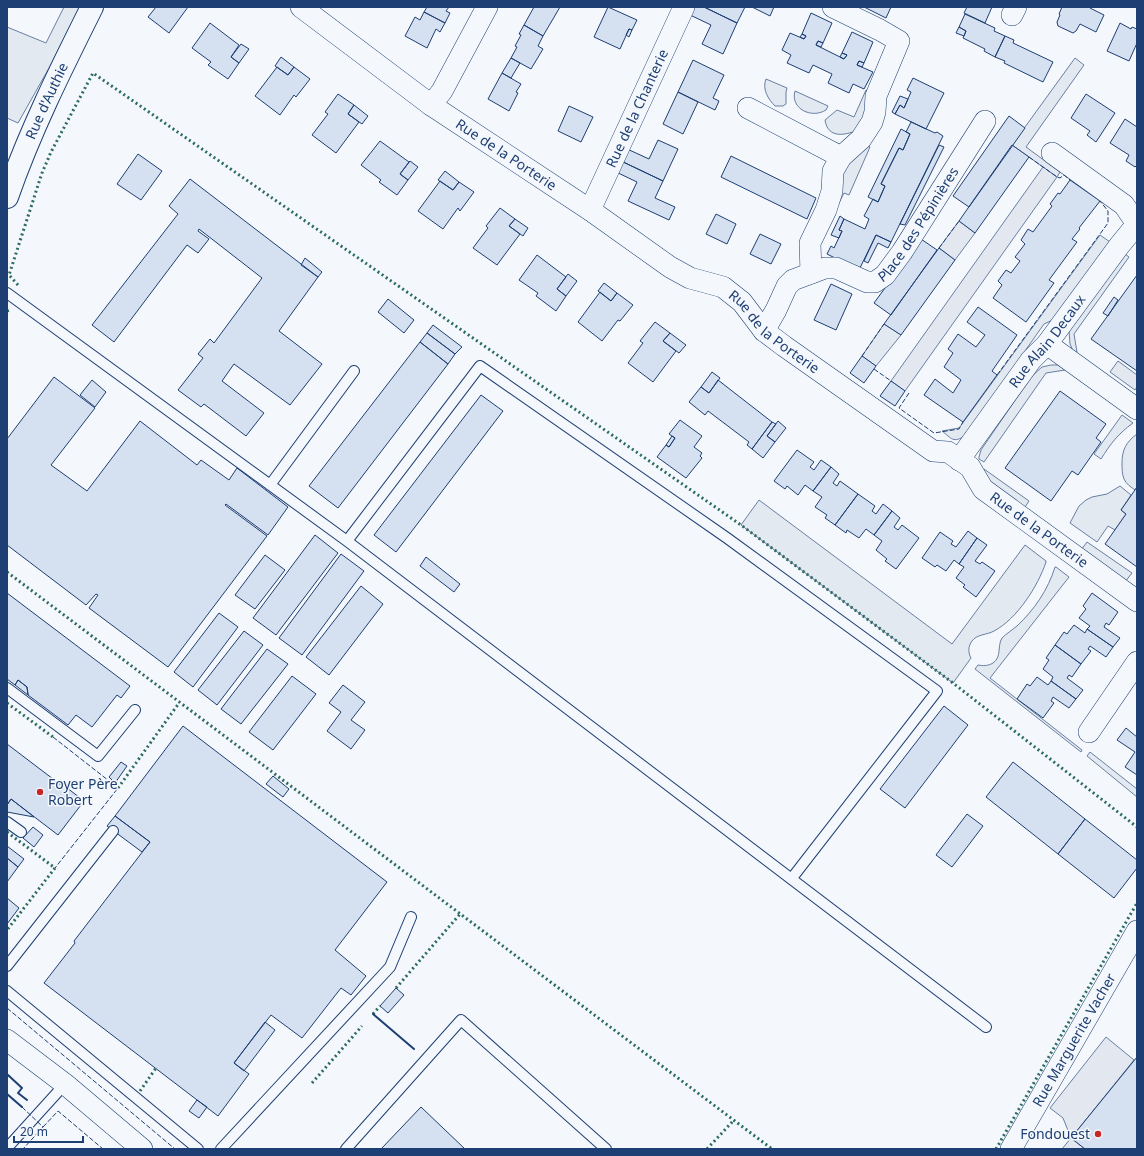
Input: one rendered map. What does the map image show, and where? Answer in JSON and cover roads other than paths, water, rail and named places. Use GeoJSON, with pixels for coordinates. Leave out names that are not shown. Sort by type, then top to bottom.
{"type":"FeatureCollection","features":[{"type":"Feature","properties":{"kind":"street","name":"Rue d'Authie"},"geometry":{"type":"LineString","coordinates":[[7,197],[44,105],[92,7]]}},
{"type":"Feature","properties":{"kind":"street","name":"Rue de la Porterie"},"geometry":{"type":"LineString","coordinates":[[301,7],[430,105],[590,210],[670,267],[690,278],[723,287],[742,302],[764,331],[933,451],[948,452],[970,468],[983,489],[1137,601]]}},
{"type":"Feature","properties":{"kind":"street"},"geometry":{"type":"LineString","coordinates":[[430,105],[442,91],[487,7]]}},
{"type":"Feature","properties":{"kind":"street","name":"Rue de la Chanterie"},"geometry":{"type":"LineString","coordinates":[[590,210],[684,7]]}},
{"type":"Feature","properties":{"kind":"street"},"geometry":{"type":"LineString","coordinates":[[811,272],[810,242],[826,210],[832,191],[833,171],[841,157],[861,139],[872,122],[875,112],[876,96],[899,41],[833,7]]}},
{"type":"Feature","properties":{"kind":"street"},"geometry":{"type":"LineString","coordinates":[[748,108],[841,157]]}},
{"type":"Feature","properties":{"kind":"street","name":"Place des Pépinières"},"geometry":{"type":"LineString","coordinates":[[764,331],[787,286],[793,280],[825,268],[836,268],[867,282],[875,282],[885,275],[902,252],[985,121]]}},
{"type":"Feature","properties":{"kind":"street"},"geometry":{"type":"LineString","coordinates":[[1052,152],[1124,205],[1137,224]]}},
{"type":"Feature","properties":{"kind":"street","name":"Rue Alain Decaux"},"geometry":{"type":"LineString","coordinates":[[959,460],[1031,360],[1047,344],[1137,224]]}},
{"type":"Feature","properties":{"kind":"street"},"geometry":{"type":"LineString","coordinates":[[1047,344],[1137,409]]}},
{"type":"Feature","properties":{"kind":"street"},"geometry":{"type":"LineString","coordinates":[[1089,732],[1137,662]]}},
{"type":"Feature","properties":{"kind":"street","name":"Rue Marguerite Vacher"},"geometry":{"type":"LineString","coordinates":[[1011,1149],[1137,931]]}},
{"type":"Feature","properties":{"kind":"street"},"geometry":{"type":"LineString","coordinates":[[7,1040],[65,1084],[142,1149]]}},
{"type":"Feature","properties":{"kind":"lane"},"geometry":{"type":"LineString","coordinates":[[7,293],[347,541],[986,1027]]}},
{"type":"Feature","properties":{"kind":"lane"},"geometry":{"type":"LineString","coordinates":[[347,541],[480,366],[727,538],[937,691],[792,878]]}},
{"type":"Feature","properties":{"kind":"lane"},"geometry":{"type":"LineString","coordinates":[[270,485],[354,371]]}},
{"type":"Feature","properties":{"kind":"lane"},"geometry":{"type":"LineString","coordinates":[[7,688],[98,756],[135,710]]}},
{"type":"Feature","properties":{"kind":"lane"},"geometry":{"type":"LineString","coordinates":[[7,822],[21,832]]}},
{"type":"Feature","properties":{"kind":"lane"},"geometry":{"type":"LineString","coordinates":[[7,966],[113,831]]}},
{"type":"Feature","properties":{"kind":"lane"},"geometry":{"type":"LineString","coordinates":[[221,1149],[390,967],[411,917]]}},
{"type":"Feature","properties":{"kind":"lane"},"geometry":{"type":"LineString","coordinates":[[7,991],[198,1149]]}},
{"type":"Feature","properties":{"kind":"lane"},"geometry":{"type":"LineString","coordinates":[[346,1149],[462,1020],[606,1149]]}},
{"type":"Feature","properties":{"kind":"lane"},"geometry":{"type":"LineString","coordinates":[[7,1148],[65,1084]]}},
{"type":"Feature","properties":{"kind":"place","name":"Foyer Père Robert"},"geometry":{"type":"Point","coordinates":[40,792]}},
{"type":"Feature","properties":{"kind":"place","name":"Fondouest"},"geometry":{"type":"Point","coordinates":[1098,1134]}}]}
